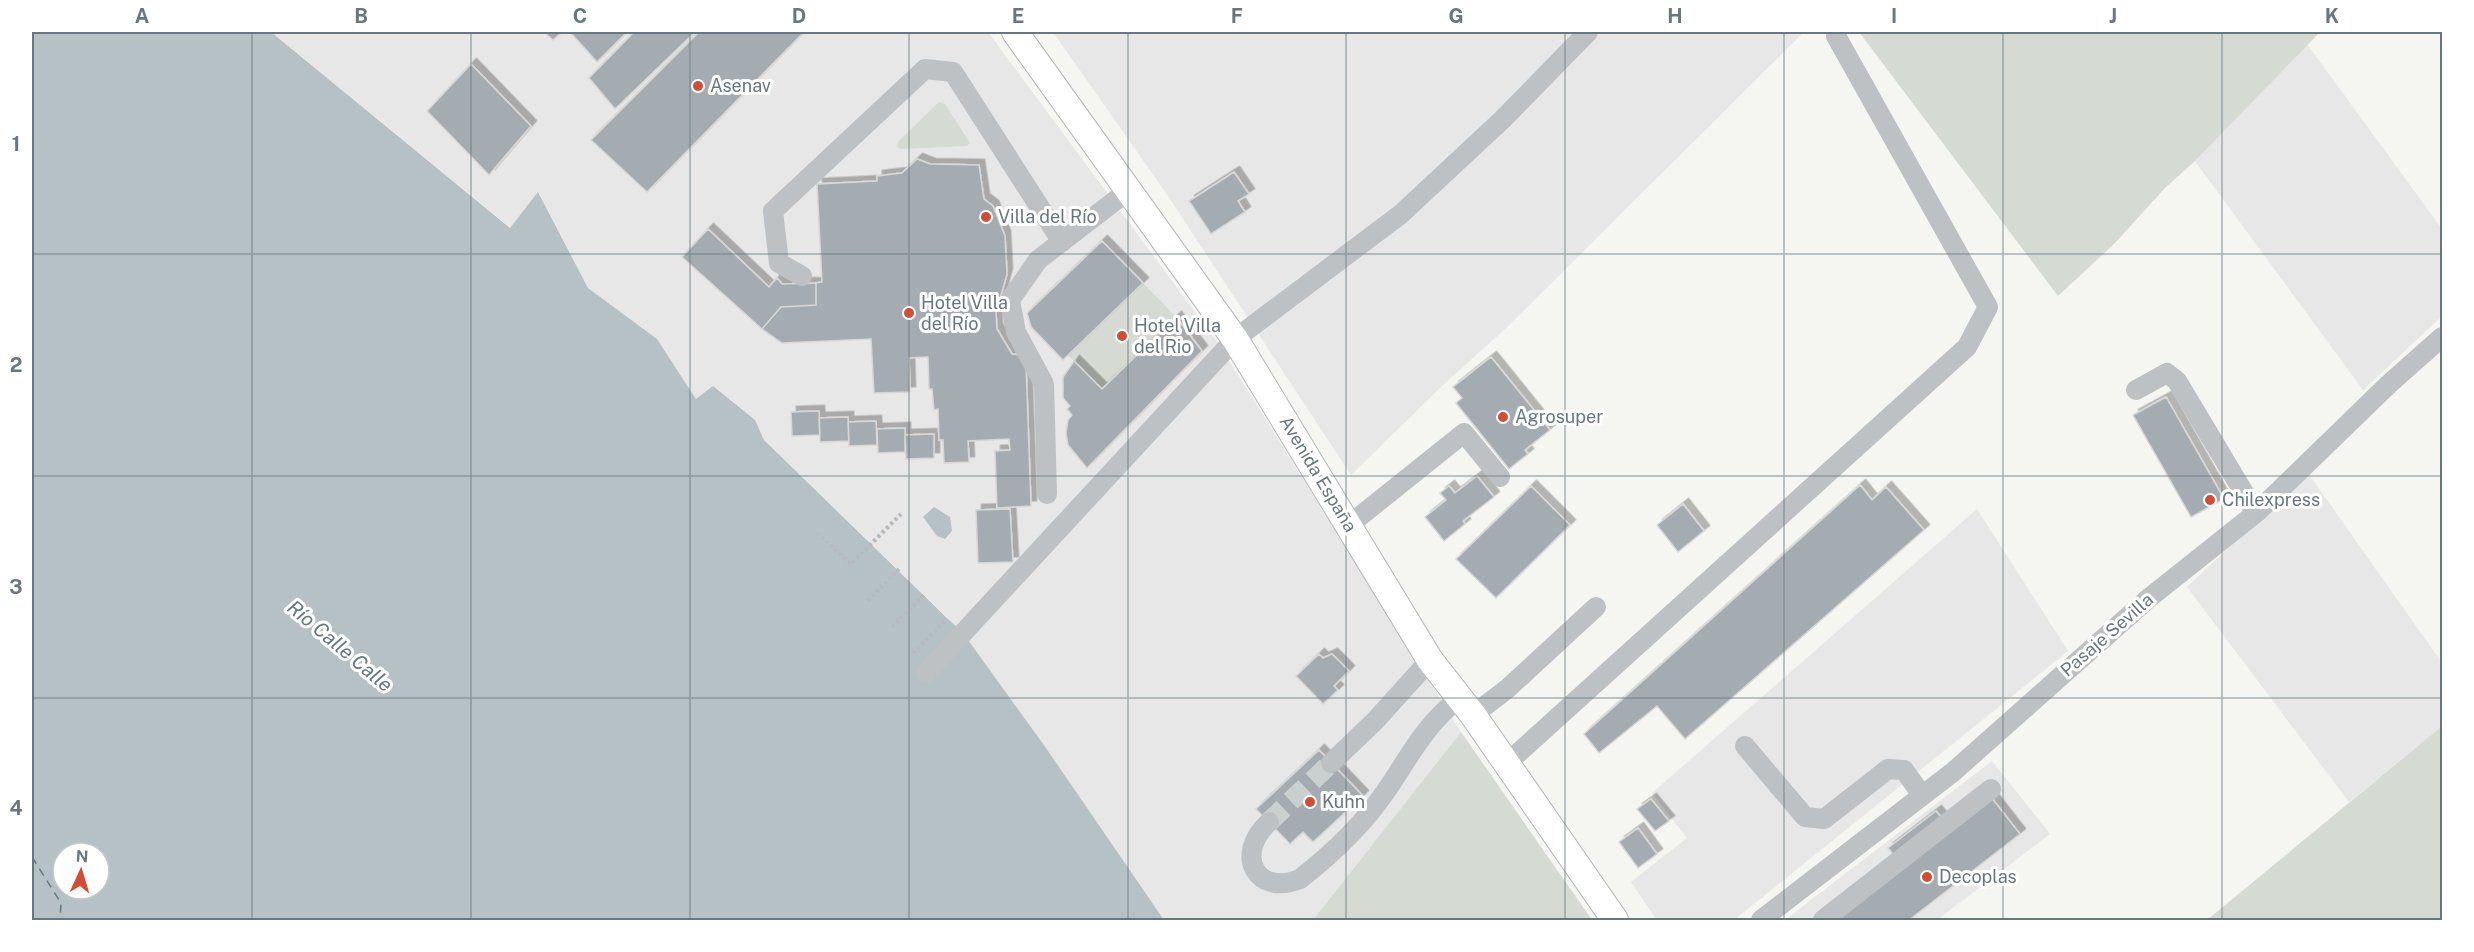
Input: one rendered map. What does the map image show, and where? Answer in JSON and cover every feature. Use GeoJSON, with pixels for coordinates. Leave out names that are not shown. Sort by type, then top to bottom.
{"type":"FeatureCollection","features":[{"type":"Feature","properties":{"kind":"main road","name":"Avenida España"},"geometry":{"type":"LineString","coordinates":[[1015,32],[1235,339],[1430,660],[1466,706],[1615,921]]}},
{"type":"Feature","properties":{"kind":"street"},"geometry":{"type":"LineString","coordinates":[[926,673],[1235,339],[1401,214],[1503,119],[1588,32]]}},
{"type":"Feature","properties":{"kind":"street"},"geometry":{"type":"LineString","coordinates":[[1506,764],[1967,347],[1988,307],[1836,36],[1836,32]]}},
{"type":"Feature","properties":{"kind":"street"},"geometry":{"type":"LineString","coordinates":[[802,276],[779,263],[772,211],[925,69],[953,72],[1062,242]]}},
{"type":"Feature","properties":{"kind":"street"},"geometry":{"type":"LineString","coordinates":[[1047,494],[1044,384],[1016,332],[1010,300],[1038,260],[1130,190]]}},
{"type":"Feature","properties":{"kind":"street","name":"Pasaje Sevilla"},"geometry":{"type":"LineString","coordinates":[[1761,921],[1962,764],[2149,598],[2256,513],[2389,384],[2442,337]]}},
{"type":"Feature","properties":{"kind":"street"},"geometry":{"type":"LineString","coordinates":[[2136,390],[2167,373],[2177,381],[2256,513]]}},
{"type":"Feature","properties":{"kind":"street"},"geometry":{"type":"LineString","coordinates":[[1349,525],[1464,433],[1500,477]]}},
{"type":"Feature","properties":{"kind":"street"},"geometry":{"type":"LineString","coordinates":[[1269,822],[1252,841],[1251,861],[1255,870],[1271,882],[1290,883],[1300,879],[1356,829],[1386,792],[1420,737],[1466,706],[1507,689],[1596,607]]}},
{"type":"Feature","properties":{"kind":"street"},"geometry":{"type":"LineString","coordinates":[[1331,763],[1375,721],[1430,660]]}},
{"type":"Feature","properties":{"kind":"street"},"geometry":{"type":"LineString","coordinates":[[1745,746],[1805,817],[1824,819],[1888,769],[1904,770],[1922,795]]}},
{"type":"Feature","properties":{"kind":"street"},"geometry":{"type":"LineString","coordinates":[[1823,921],[1991,789]]}},
{"type":"Feature","properties":{"kind":"path"},"geometry":{"type":"LineString","coordinates":[[817,533],[851,564],[901,514]]}},
{"type":"Feature","properties":{"kind":"path"},"geometry":{"type":"LineString","coordinates":[[868,601],[899,569]]}},
{"type":"Feature","properties":{"kind":"path"},"geometry":{"type":"LineString","coordinates":[[892,627],[925,594]]}},
{"type":"Feature","properties":{"kind":"path"},"geometry":{"type":"LineString","coordinates":[[913,653],[948,619]]}},
{"type":"Feature","properties":{"kind":"shaded area"},"geometry":{"type":"Polygon","coordinates":[[[271,32],[988,32],[1218,343],[1461,732],[1313,920],[1164,920],[1046,748],[956,626],[764,440],[755,420],[696,399],[657,339],[588,288],[539,193],[511,228],[271,32]]]}},
{"type":"Feature","properties":{"kind":"shaded area"},"geometry":{"type":"Polygon","coordinates":[[[1053,32],[1804,32],[1504,330],[1442,386],[1351,475],[1168,196],[1053,32]]]}},
{"type":"Feature","properties":{"kind":"shaded area"},"geometry":{"type":"Polygon","coordinates":[[[1859,32],[2320,32],[2195,161],[2165,188],[2115,243],[2058,296],[1859,32]]]}},
{"type":"Feature","properties":{"kind":"shaded area"},"geometry":{"type":"Polygon","coordinates":[[[2307,44],[2442,229],[2442,316],[2363,390],[2195,161],[2307,44]]]}},
{"type":"Feature","properties":{"kind":"shaded area"},"geometry":{"type":"Polygon","coordinates":[[[939,102],[945,104],[970,143],[967,146],[900,149],[897,147],[899,141],[939,102]]]}},
{"type":"Feature","properties":{"kind":"shaded area","name":"Hotel Villa del Rio"},"geometry":{"type":"Polygon","coordinates":[[[1143,283],[1176,317],[1102,389],[1068,355],[1143,283]]]}},
{"type":"Feature","properties":{"kind":"shaded area"},"geometry":{"type":"Polygon","coordinates":[[[2308,473],[2442,663],[2442,726],[2349,802],[2187,587],[2308,473]]]}},
{"type":"Feature","properties":{"kind":"shaded area"},"geometry":{"type":"Polygon","coordinates":[[[1977,509],[2068,651],[1734,920],[1657,920],[1631,882],[1687,838],[1652,793],[1977,509]]]}},
{"type":"Feature","properties":{"kind":"shaded area"},"geometry":{"type":"Polygon","coordinates":[[[2442,726],[2442,920],[2207,920],[2442,726]]]}},
{"type":"Feature","properties":{"kind":"shaded area"},"geometry":{"type":"Polygon","coordinates":[[[1461,732],[1592,920],[1313,920],[1461,732]]]}},
{"type":"Feature","properties":{"kind":"shaded area"},"geometry":{"type":"Polygon","coordinates":[[[1992,761],[2050,834],[1937,920],[1785,920],[1992,761]]]}},
{"type":"Feature","properties":{"kind":"water","name":"Río Calle Calle"},"geometry":{"type":"Polygon","coordinates":[[[32,32],[271,32],[510,228],[538,192],[588,288],[657,339],[696,399],[713,386],[755,420],[764,440],[948,619],[956,626],[963,627],[963,633],[1046,748],[1164,920],[32,920],[32,32]]]}},
{"type":"Feature","properties":{"kind":"water"},"geometry":{"type":"Polygon","coordinates":[[[934,507],[950,517],[952,531],[945,539],[937,536],[923,517],[934,507]]]}},
{"type":"Feature","properties":{"kind":"building"},"geometry":{"type":"Polygon","coordinates":[[[544,32],[562,32],[553,40],[544,32]]]}},
{"type":"Feature","properties":{"kind":"building"},"geometry":{"type":"Polygon","coordinates":[[[570,32],[627,32],[597,62],[570,32]]]}},
{"type":"Feature","properties":{"kind":"building"},"geometry":{"type":"Polygon","coordinates":[[[634,32],[695,32],[615,109],[589,78],[634,32]]]}},
{"type":"Feature","properties":{"kind":"building","name":"Asenav"},"geometry":{"type":"Polygon","coordinates":[[[699,32],[804,32],[647,192],[591,140],[699,32]]]}},
{"type":"Feature","properties":{"kind":"building"},"geometry":{"type":"Polygon","coordinates":[[[471,64],[531,126],[489,175],[427,111],[471,64]]]}},
{"type":"Feature","properties":{"kind":"building"},"geometry":{"type":"Polygon","coordinates":[[[917,159],[930,164],[979,165],[984,199],[993,206],[1005,236],[1007,274],[996,313],[997,329],[1012,354],[1020,355],[1026,363],[1031,506],[997,508],[995,451],[1010,450],[1009,439],[968,441],[969,462],[944,463],[943,440],[939,440],[938,409],[934,410],[932,389],[929,389],[928,357],[909,358],[910,392],[874,393],[871,339],[782,343],[762,329],[781,307],[816,305],[816,283],[822,282],[817,184],[877,181],[877,176],[902,173],[917,159]]]}},
{"type":"Feature","properties":{"kind":"building"},"geometry":{"type":"Polygon","coordinates":[[[1234,172],[1249,194],[1238,201],[1245,212],[1211,234],[1189,201],[1234,172]]]}},
{"type":"Feature","properties":{"kind":"building"},"geometry":{"type":"Polygon","coordinates":[[[708,229],[769,287],[777,278],[782,284],[816,283],[816,305],[781,307],[762,329],[682,257],[708,229]]]}},
{"type":"Feature","properties":{"kind":"building"},"geometry":{"type":"Polygon","coordinates":[[[1102,241],[1143,283],[1063,360],[1031,327],[1027,313],[1102,241]]]}},
{"type":"Feature","properties":{"kind":"building"},"geometry":{"type":"Polygon","coordinates":[[[1176,317],[1202,351],[1087,468],[1068,445],[1066,433],[1068,420],[1072,415],[1067,409],[1070,406],[1063,398],[1063,377],[1074,361],[1102,389],[1176,317]]]}},
{"type":"Feature","properties":{"kind":"building","name":"Agrosuper"},"geometry":{"type":"Polygon","coordinates":[[[1491,357],[1550,430],[1525,450],[1528,454],[1509,469],[1456,403],[1462,398],[1453,387],[1491,357]]]}},
{"type":"Feature","properties":{"kind":"building"},"geometry":{"type":"Polygon","coordinates":[[[2166,397],[2224,499],[2191,517],[2133,415],[2166,397]]]}},
{"type":"Feature","properties":{"kind":"building"},"geometry":{"type":"Polygon","coordinates":[[[819,411],[820,435],[792,436],[791,412],[819,411]]]}},
{"type":"Feature","properties":{"kind":"building"},"geometry":{"type":"Polygon","coordinates":[[[848,417],[849,441],[820,442],[819,418],[848,417]]]}},
{"type":"Feature","properties":{"kind":"building"},"geometry":{"type":"Polygon","coordinates":[[[876,421],[877,445],[849,446],[848,422],[876,421]]]}},
{"type":"Feature","properties":{"kind":"building"},"geometry":{"type":"Polygon","coordinates":[[[905,428],[905,452],[878,453],[877,429],[905,428]]]}},
{"type":"Feature","properties":{"kind":"building"},"geometry":{"type":"Polygon","coordinates":[[[934,434],[934,458],[906,459],[905,435],[934,434]]]}},
{"type":"Feature","properties":{"kind":"building"},"geometry":{"type":"Polygon","coordinates":[[[1477,476],[1494,497],[1463,521],[1465,524],[1444,541],[1425,517],[1446,500],[1440,493],[1449,486],[1455,493],[1477,476]]]}},
{"type":"Feature","properties":{"kind":"building"},"geometry":{"type":"Polygon","coordinates":[[[1860,485],[1872,500],[1886,487],[1924,530],[1685,739],[1657,706],[1599,753],[1584,734],[1860,485]]]}},
{"type":"Feature","properties":{"kind":"building"},"geometry":{"type":"Polygon","coordinates":[[[1531,486],[1570,525],[1496,598],[1456,559],[1531,486]]]}},
{"type":"Feature","properties":{"kind":"building"},"geometry":{"type":"Polygon","coordinates":[[[1683,504],[1704,531],[1678,552],[1657,525],[1683,504]]]}},
{"type":"Feature","properties":{"kind":"building"},"geometry":{"type":"Polygon","coordinates":[[[1010,509],[1013,562],[978,563],[976,510],[1010,509]]]}},
{"type":"Feature","properties":{"kind":"building"},"geometry":{"type":"Polygon","coordinates":[[[1319,654],[1323,658],[1332,654],[1349,671],[1334,686],[1338,690],[1323,704],[1296,676],[1319,654]]]}},
{"type":"Feature","properties":{"kind":"building","name":"Kuhn"},"geometry":{"type":"Polygon","coordinates":[[[1319,750],[1363,796],[1313,842],[1303,832],[1290,844],[1256,809],[1319,750]]]}},
{"type":"Feature","properties":{"kind":"building","name":"Decoplas"},"geometry":{"type":"Polygon","coordinates":[[[1991,797],[2020,834],[1909,920],[1834,920],[1991,797]]]}},
{"type":"Feature","properties":{"kind":"building"},"geometry":{"type":"Polygon","coordinates":[[[1651,799],[1669,821],[1655,831],[1637,809],[1651,799]]]}},
{"type":"Feature","properties":{"kind":"building"},"geometry":{"type":"Polygon","coordinates":[[[1936,811],[1945,822],[1898,860],[1888,848],[1936,811]]]}},
{"type":"Feature","properties":{"kind":"building"},"geometry":{"type":"Polygon","coordinates":[[[1638,828],[1657,854],[1638,868],[1619,842],[1638,828]]]}},
{"type":"Feature","properties":{"kind":"ferry route"},"geometry":{"type":"LineString","coordinates":[[32,857],[61,903],[60,920]]}},
{"type":"Feature","properties":{"kind":"tunnel"},"geometry":{"type":"LineString","coordinates":[[1269,822],[1331,763]]}},
{"type":"Feature","properties":{"kind":"place","name":"Asenav"},"geometry":{"type":"Point","coordinates":[698,86]}},
{"type":"Feature","properties":{"kind":"place","name":"Villa del Río"},"geometry":{"type":"Point","coordinates":[986,217]}},
{"type":"Feature","properties":{"kind":"place","name":"Hotel Villa del Río"},"geometry":{"type":"Point","coordinates":[909,313]}},
{"type":"Feature","properties":{"kind":"place","name":"Hotel Villa del Rio"},"geometry":{"type":"Point","coordinates":[1122,336]}},
{"type":"Feature","properties":{"kind":"place","name":"Agrosuper"},"geometry":{"type":"Point","coordinates":[1503,417]}},
{"type":"Feature","properties":{"kind":"place","name":"Chilexpress"},"geometry":{"type":"Point","coordinates":[2210,500]}},
{"type":"Feature","properties":{"kind":"place","name":"Kuhn"},"geometry":{"type":"Point","coordinates":[1310,802]}},
{"type":"Feature","properties":{"kind":"place","name":"Decoplas"},"geometry":{"type":"Point","coordinates":[1927,877]}}]}
